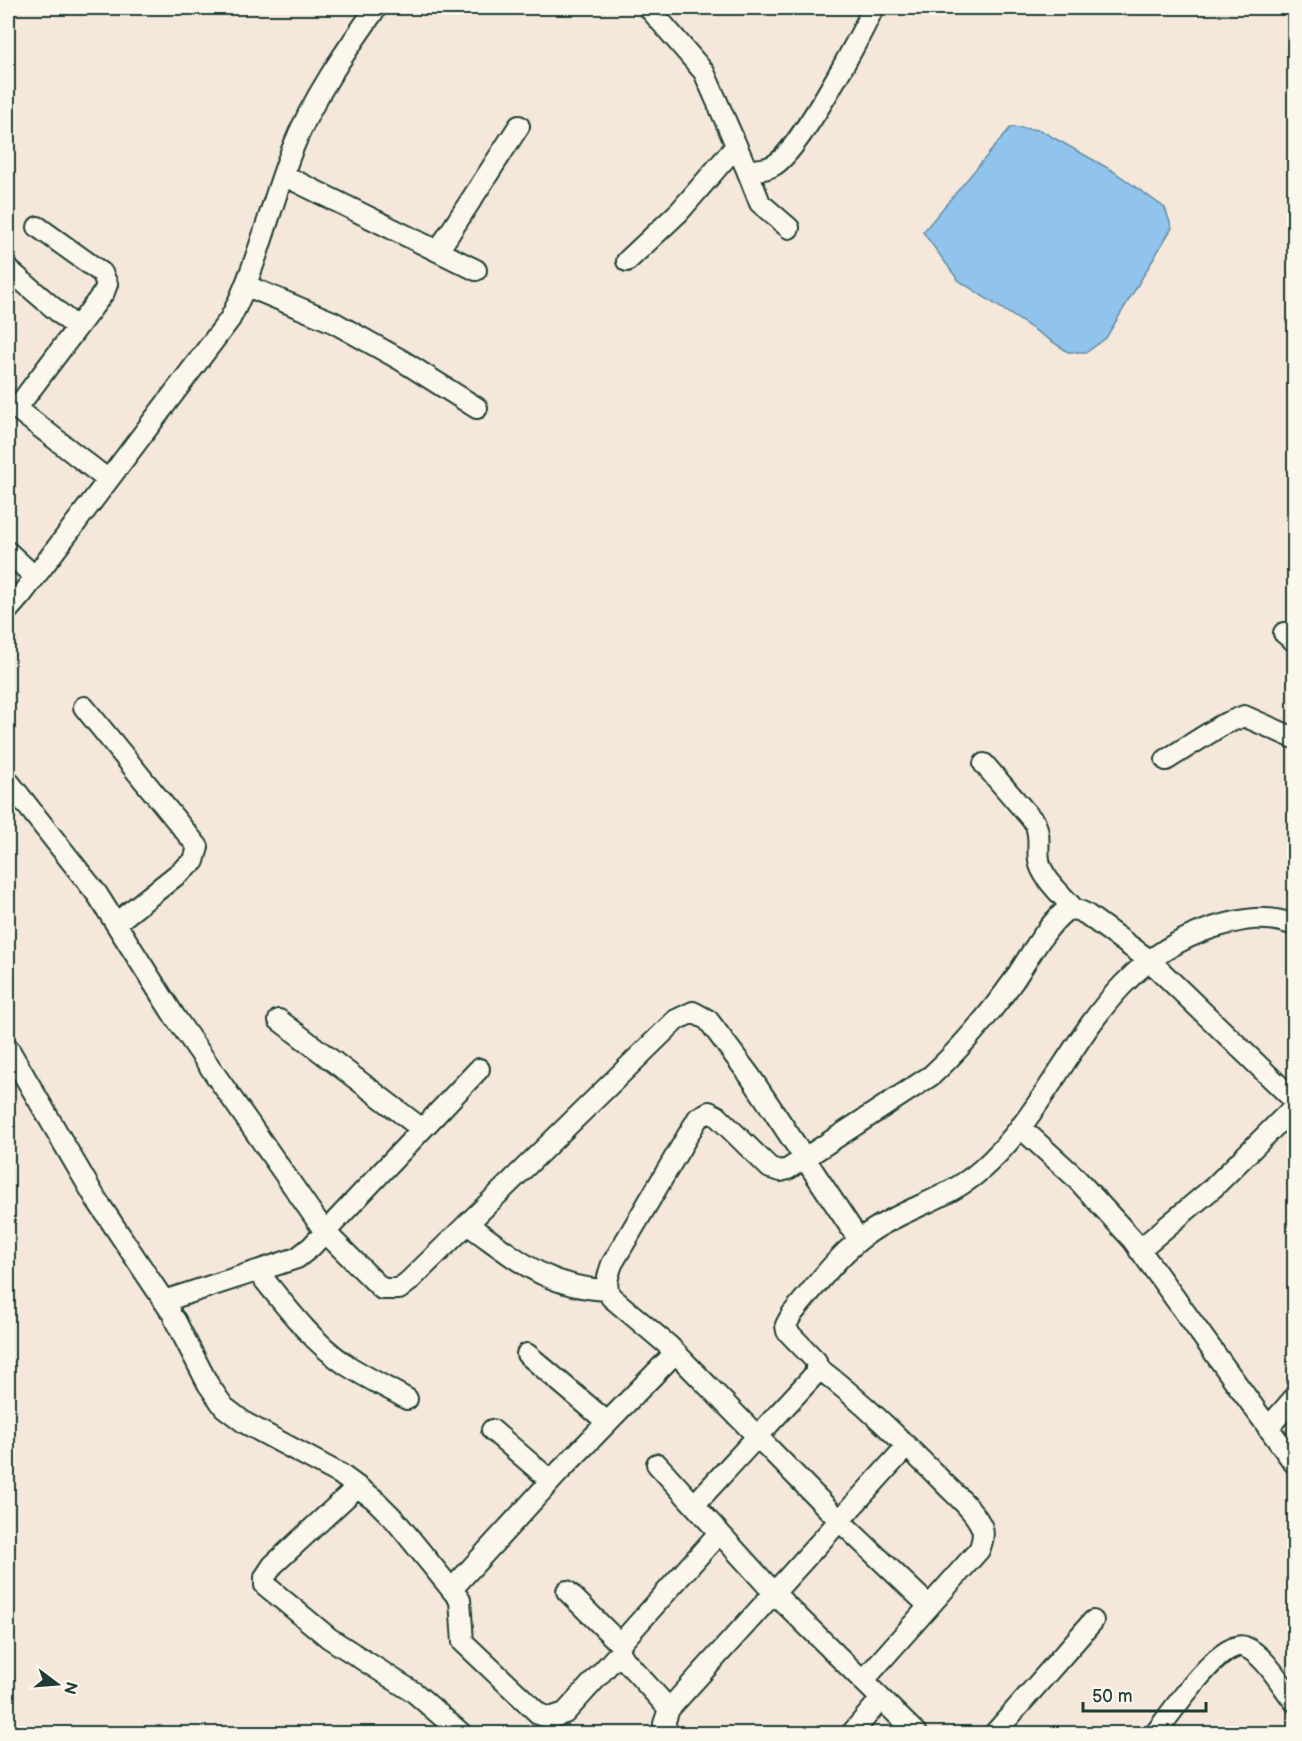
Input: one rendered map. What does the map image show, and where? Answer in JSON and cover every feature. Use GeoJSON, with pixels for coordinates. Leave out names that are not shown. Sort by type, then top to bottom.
{"type":"FeatureCollection","features":[{"type":"Feature","properties":{"kind":"street"},"geometry":{"type":"LineString","coordinates":[[8,610],[218,337],[247,286],[283,175],[305,121],[345,53],[376,8]]}},
{"type":"Feature","properties":{"kind":"street"},"geometry":{"type":"LineString","coordinates":[[649,8],[704,72],[760,203],[789,228]]}},
{"type":"Feature","properties":{"kind":"street"},"geometry":{"type":"LineString","coordinates":[[747,170],[774,165],[794,145],[845,62],[873,8]]}},
{"type":"Feature","properties":{"kind":"street"},"geometry":{"type":"LineString","coordinates":[[438,251],[519,126]]}},
{"type":"Feature","properties":{"kind":"street"},"geometry":{"type":"LineString","coordinates":[[627,261],[679,212],[736,147]]}},
{"type":"Feature","properties":{"kind":"street"},"geometry":{"type":"LineString","coordinates":[[283,175],[476,270]]}},
{"type":"Feature","properties":{"kind":"street"},"geometry":{"type":"LineString","coordinates":[[38,227],[106,278],[105,292],[12,406],[108,480]]}},
{"type":"Feature","properties":{"kind":"street"},"geometry":{"type":"LineString","coordinates":[[8,269],[77,328]]}},
{"type":"Feature","properties":{"kind":"street"},"geometry":{"type":"LineString","coordinates":[[247,286],[333,322],[401,360],[477,408]]}},
{"type":"Feature","properties":{"kind":"street"},"geometry":{"type":"LineString","coordinates":[[8,552],[34,577]]}},
{"type":"Feature","properties":{"kind":"street"},"geometry":{"type":"LineString","coordinates":[[84,707],[198,847],[194,861],[116,923]]}},
{"type":"Feature","properties":{"kind":"street"},"geometry":{"type":"LineString","coordinates":[[1166,760],[1222,725],[1244,716],[1294,738]]}},
{"type":"Feature","properties":{"kind":"street"},"geometry":{"type":"LineString","coordinates":[[984,764],[1035,823],[1039,833],[1041,869],[1074,909],[1086,914],[1149,960],[1294,1100]]}},
{"type":"Feature","properties":{"kind":"street"},"geometry":{"type":"LineString","coordinates":[[8,781],[97,894],[175,1017],[325,1232],[382,1289],[392,1291],[408,1282],[686,1013],[699,1014],[708,1020],[750,1076],[859,1240]]}},
{"type":"Feature","properties":{"kind":"street"},"geometry":{"type":"LineString","coordinates":[[929,1606],[841,1522],[675,1353],[611,1297],[607,1290],[606,1280],[612,1264],[703,1113],[709,1112],[717,1116],[775,1171],[788,1168],[932,1075],[946,1062],[1011,984],[1054,923],[1065,911],[1074,909]]}},
{"type":"Feature","properties":{"kind":"street"},"geometry":{"type":"LineString","coordinates":[[694,1505],[813,1379],[817,1366],[816,1361],[787,1331],[788,1319],[859,1240],[888,1221],[956,1188],[980,1171],[1020,1127],[1069,1054],[1109,1001],[1137,970],[1186,936],[1234,922],[1271,918],[1294,925]]}},
{"type":"Feature","properties":{"kind":"street"},"geometry":{"type":"LineString","coordinates":[[279,1020],[422,1129]]}},
{"type":"Feature","properties":{"kind":"street"},"geometry":{"type":"LineString","coordinates":[[8,1048],[96,1199],[170,1310],[208,1384],[224,1407],[245,1423],[340,1474],[395,1520],[460,1600],[463,1611],[464,1642],[544,1716],[558,1717],[565,1713],[719,1533]]}},
{"type":"Feature","properties":{"kind":"street"},"geometry":{"type":"LineString","coordinates":[[170,1310],[258,1272],[297,1258],[325,1232],[479,1069]]}},
{"type":"Feature","properties":{"kind":"street"},"geometry":{"type":"LineString","coordinates":[[1139,1250],[1214,1188],[1294,1107]]}},
{"type":"Feature","properties":{"kind":"street"},"geometry":{"type":"LineString","coordinates":[[1020,1127],[1074,1176],[1139,1250],[1294,1463]]}},
{"type":"Feature","properties":{"kind":"street"},"geometry":{"type":"LineString","coordinates":[[467,1224],[542,1275],[561,1284],[583,1289],[607,1290]]}},
{"type":"Feature","properties":{"kind":"street"},"geometry":{"type":"LineString","coordinates":[[258,1272],[308,1333],[329,1351],[345,1364],[407,1398]]}},
{"type":"Feature","properties":{"kind":"street"},"geometry":{"type":"LineString","coordinates":[[452,1589],[551,1481],[675,1353]]}},
{"type":"Feature","properties":{"kind":"street"},"geometry":{"type":"LineString","coordinates":[[526,1354],[608,1422]]}},
{"type":"Feature","properties":{"kind":"street"},"geometry":{"type":"LineString","coordinates":[[817,1366],[845,1388],[907,1446],[970,1510],[983,1531],[979,1550],[863,1680]]}},
{"type":"Feature","properties":{"kind":"street"},"geometry":{"type":"LineString","coordinates":[[1268,1428],[1294,1398]]}},
{"type":"Feature","properties":{"kind":"street"},"geometry":{"type":"LineString","coordinates":[[492,1430],[551,1481]]}},
{"type":"Feature","properties":{"kind":"street"},"geometry":{"type":"LineString","coordinates":[[669,1734],[664,1724],[669,1709],[841,1522],[907,1446]]}},
{"type":"Feature","properties":{"kind":"street"},"geometry":{"type":"LineString","coordinates":[[657,1464],[775,1594],[916,1734]]}},
{"type":"Feature","properties":{"kind":"street"},"geometry":{"type":"LineString","coordinates":[[357,1486],[273,1565],[265,1577],[265,1585],[329,1638],[415,1694],[462,1734]]}},
{"type":"Feature","properties":{"kind":"street"},"geometry":{"type":"LineString","coordinates":[[567,1591],[620,1648],[669,1709]]}},
{"type":"Feature","properties":{"kind":"street"},"geometry":{"type":"LineString","coordinates":[[994,1734],[1093,1622]]}},
{"type":"Feature","properties":{"kind":"street"},"geometry":{"type":"LineString","coordinates":[[1155,1734],[1203,1672],[1229,1648],[1237,1646],[1246,1647],[1258,1657],[1294,1701]]}},
{"type":"Feature","properties":{"kind":"street"},"geometry":{"type":"LineString","coordinates":[[851,1734],[881,1699]]}},
{"type":"Feature","properties":{"kind":"water"},"geometry":{"type":"Polygon","coordinates":[[[1011,127],[1040,130],[1113,171],[1165,208],[1172,228],[1106,338],[1087,352],[1068,352],[958,280],[923,232],[1011,127]]]}}]}
